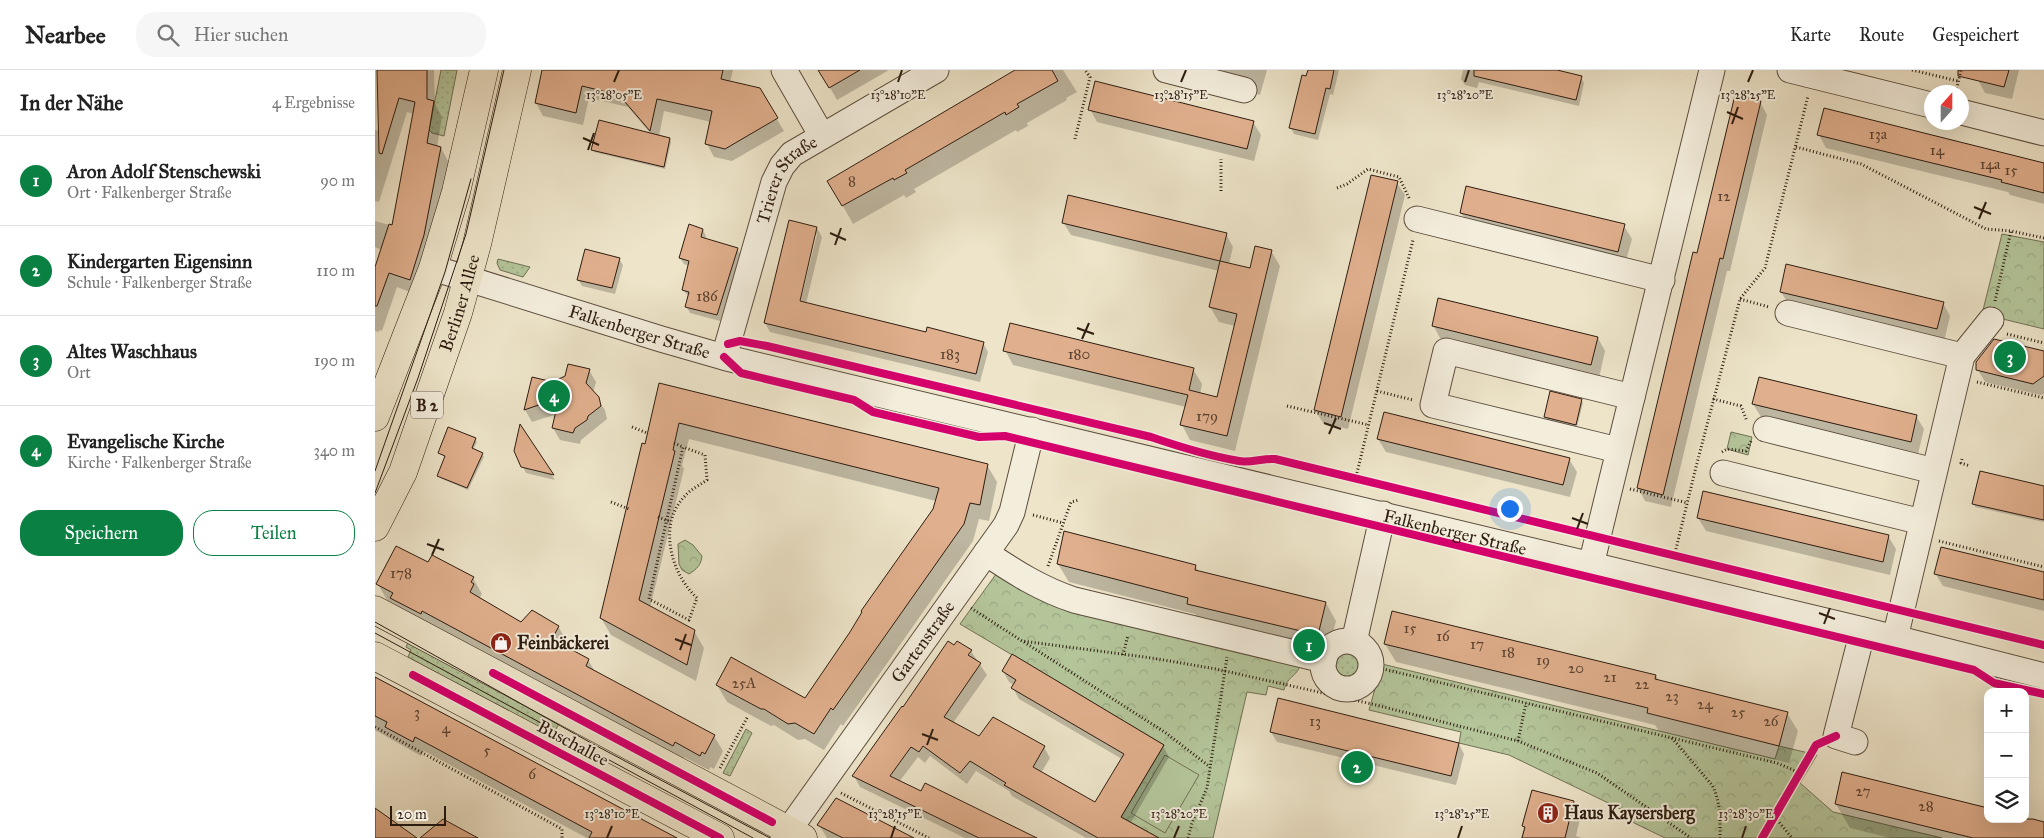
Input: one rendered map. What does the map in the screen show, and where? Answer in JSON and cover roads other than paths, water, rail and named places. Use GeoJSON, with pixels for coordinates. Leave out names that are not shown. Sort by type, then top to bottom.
{"type":"FeatureCollection","features":[{"type":"Feature","properties":{"kind":"main road","name":"Berliner Allee"},"geometry":{"type":"LineString","coordinates":[[375,417],[433,268],[456,192],[484,70]]}},
{"type":"Feature","properties":{"kind":"main road","name":"Berliner Allee"},"geometry":{"type":"LineString","coordinates":[[375,527],[405,468],[458,313],[517,70]]}},
{"type":"Feature","properties":{"kind":"main road","name":"Buschallee"},"geometry":{"type":"LineString","coordinates":[[375,610],[791,835]]}},
{"type":"Feature","properties":{"kind":"main road","name":"Buschallee"},"geometry":{"type":"LineString","coordinates":[[375,656],[720,838]]}},
{"type":"Feature","properties":{"kind":"street"},"geometry":{"type":"LineString","coordinates":[[784,70],[822,136]]}},
{"type":"Feature","properties":{"kind":"street","name":"Trierer Straße"},"geometry":{"type":"LineString","coordinates":[[724,357],[775,182],[782,166],[792,154],[936,70]]}},
{"type":"Feature","properties":{"kind":"street"},"geometry":{"type":"LineString","coordinates":[[1166,70],[1195,74],[1244,90]]}},
{"type":"Feature","properties":{"kind":"street"},"geometry":{"type":"LineString","coordinates":[[1591,565],[1712,70]]}},
{"type":"Feature","properties":{"kind":"street"},"geometry":{"type":"LineString","coordinates":[[1802,73],[1924,103]]}},
{"type":"Feature","properties":{"kind":"street"},"geometry":{"type":"LineString","coordinates":[[1969,114],[2044,133]]}},
{"type":"Feature","properties":{"kind":"street"},"geometry":{"type":"LineString","coordinates":[[1417,219],[1662,280]]}},
{"type":"Feature","properties":{"kind":"street","name":"Falkenberger Straße"},"geometry":{"type":"LineString","coordinates":[[433,268],[724,357],[1383,514],[1863,630],[2044,676]]}},
{"type":"Feature","properties":{"kind":"street"},"geometry":{"type":"LineString","coordinates":[[1788,313],[1959,366]]}},
{"type":"Feature","properties":{"kind":"street"},"geometry":{"type":"LineString","coordinates":[[1895,638],[1959,366],[1988,325]]}},
{"type":"Feature","properties":{"kind":"street"},"geometry":{"type":"LineString","coordinates":[[1618,450],[1433,405],[1446,351],[1633,397]]}},
{"type":"Feature","properties":{"kind":"street","name":"Gartenstraße"},"geometry":{"type":"LineString","coordinates":[[791,835],[1006,525],[1012,512],[1032,430]]}},
{"type":"Feature","properties":{"kind":"street"},"geometry":{"type":"LineString","coordinates":[[1767,430],[1934,471]]}},
{"type":"Feature","properties":{"kind":"street"},"geometry":{"type":"LineString","coordinates":[[1715,463],[1921,529]]}},
{"type":"Feature","properties":{"kind":"street"},"geometry":{"type":"LineString","coordinates":[[1354,642],[1383,514]]}},
{"type":"Feature","properties":{"kind":"street"},"geometry":{"type":"LineString","coordinates":[[986,553],[1041,587],[1082,602],[1324,660]]}},
{"type":"Feature","properties":{"kind":"street"},"geometry":{"type":"LineString","coordinates":[[1855,742],[1836,736],[1859,688],[1863,630]]}},
{"type":"Feature","properties":{"kind":"street"},"geometry":{"type":"LineString","coordinates":[[1354,642],[1367,651],[1370,659],[1369,674],[1360,685],[1347,689],[1333,685],[1325,674],[1324,660],[1331,647],[1338,643],[1354,642]]}},
{"type":"Feature","properties":{"kind":"tram line"},"geometry":{"type":"LineString","coordinates":[[375,493],[418,378],[466,234],[504,70]]}},
{"type":"Feature","properties":{"kind":"tram line"},"geometry":{"type":"LineString","coordinates":[[375,471],[445,272],[471,179]]}},
{"type":"Feature","properties":{"kind":"tram line"},"geometry":{"type":"LineString","coordinates":[[375,622],[593,744],[770,838]]}},
{"type":"Feature","properties":{"kind":"tram line"},"geometry":{"type":"LineString","coordinates":[[375,633],[753,838]]}},
{"type":"Feature","properties":{"kind":"place","name":"Altes Waschhaus"},"geometry":{"type":"Point","coordinates":[2010,357]}},
{"type":"Feature","properties":{"kind":"place","name":"Evangelische Kirche"},"geometry":{"type":"Point","coordinates":[554,396]}},
{"type":"Feature","properties":{"kind":"place","name":"Feinbäckerei"},"geometry":{"type":"Point","coordinates":[501,643]}},
{"type":"Feature","properties":{"kind":"place","name":"Aron Adolf Stenschewski"},"geometry":{"type":"Point","coordinates":[1309,645]}},
{"type":"Feature","properties":{"kind":"place","name":"Kindergarten Eigensinn"},"geometry":{"type":"Point","coordinates":[1357,767]}},
{"type":"Feature","properties":{"kind":"place","name":"Haus Kaysersberg"},"geometry":{"type":"Point","coordinates":[1548,813]}}]}
